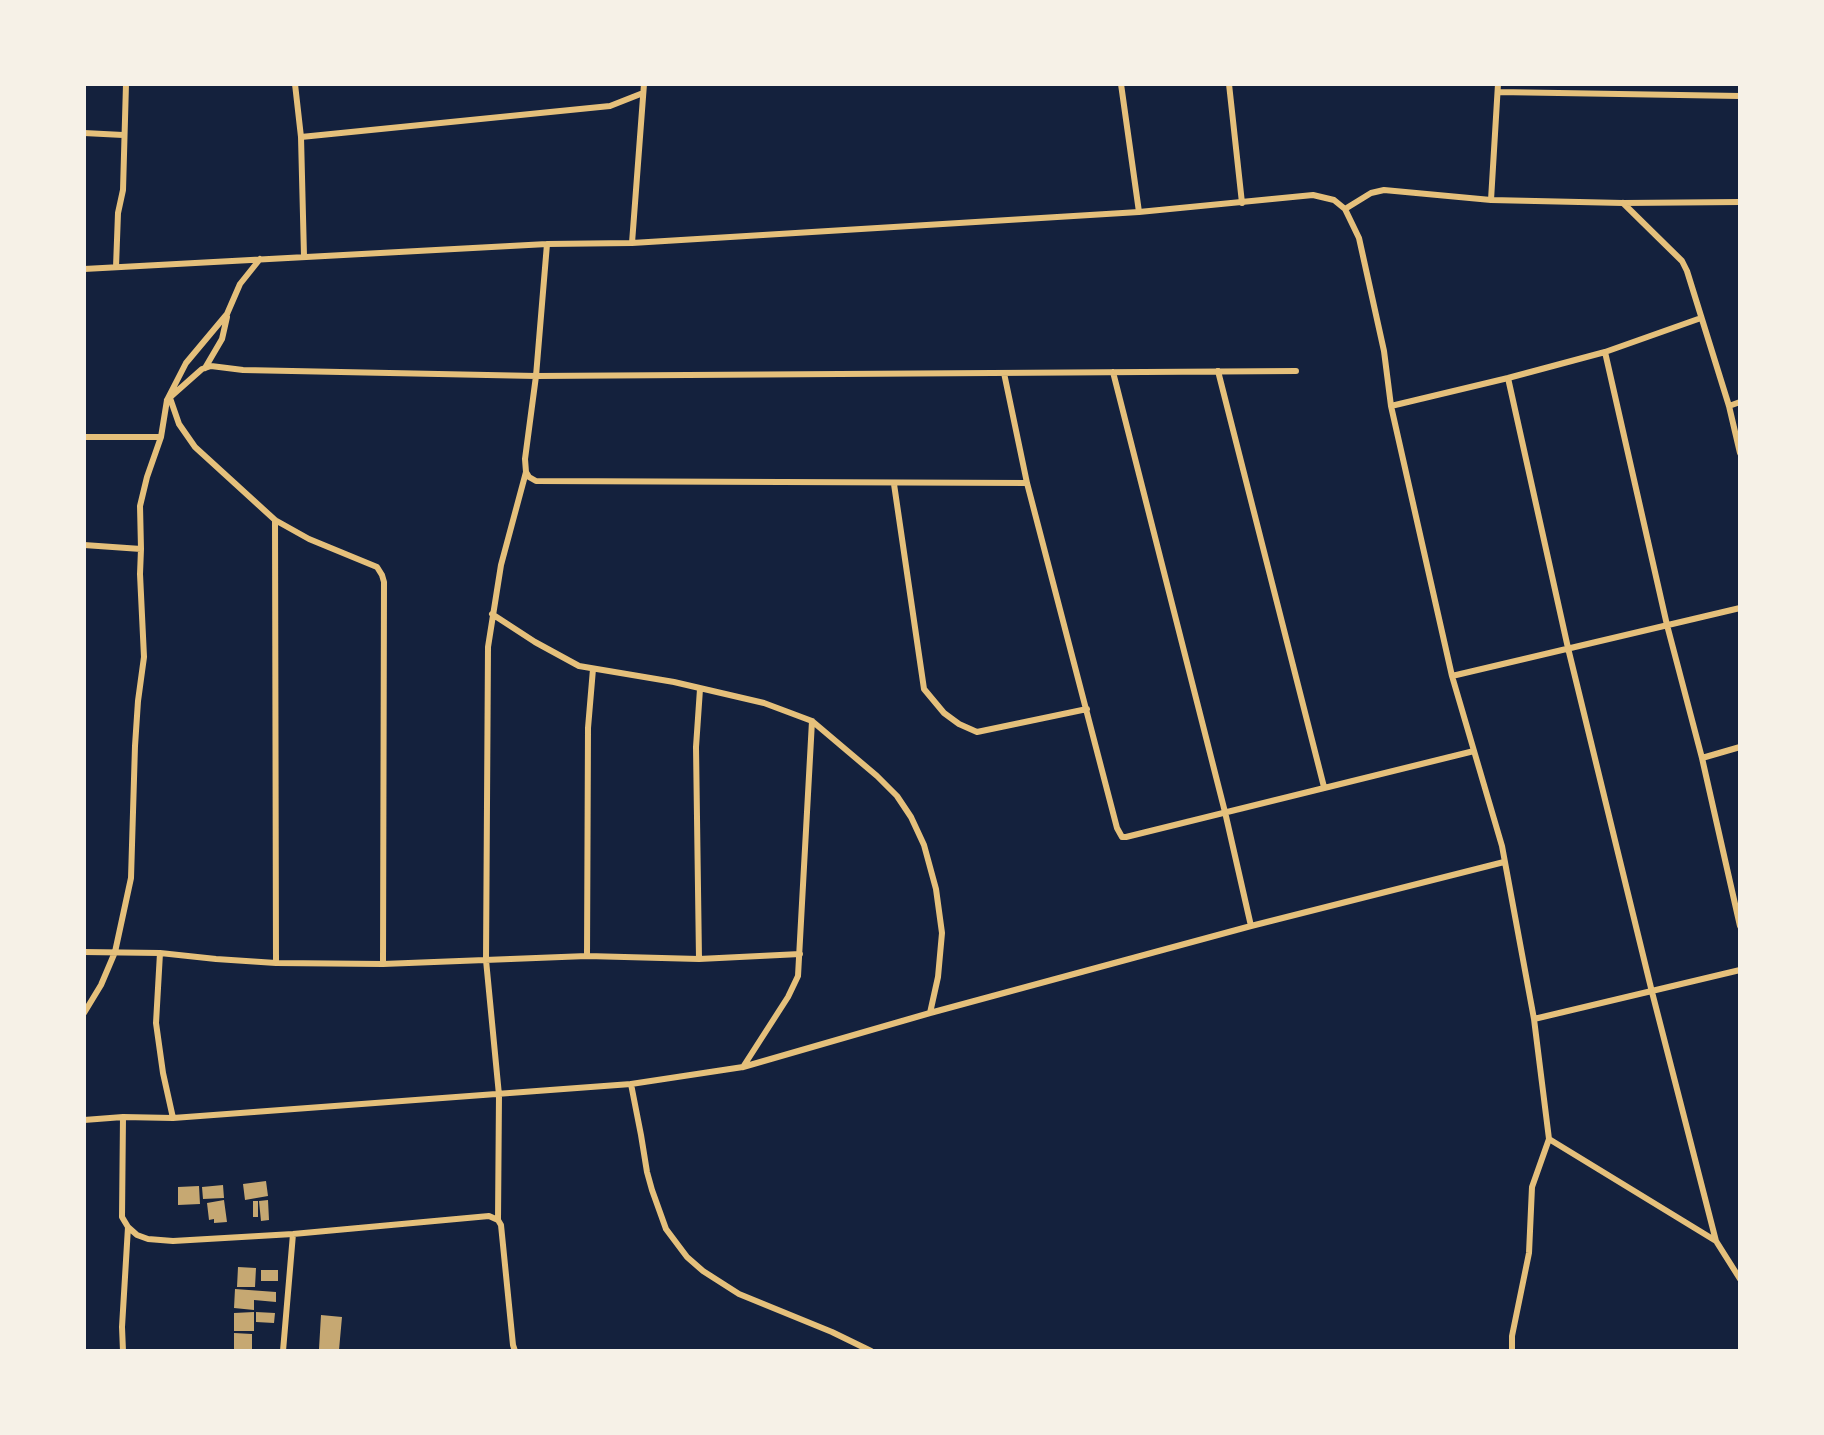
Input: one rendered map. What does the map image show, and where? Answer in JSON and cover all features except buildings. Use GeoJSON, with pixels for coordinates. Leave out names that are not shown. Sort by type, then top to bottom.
{"type":"FeatureCollection","features":[{"type":"Feature","properties":{"kind":"street"},"geometry":{"type":"LineString","coordinates":[[116,267],[118,213],[123,180],[126,84]]}},
{"type":"Feature","properties":{"kind":"street"},"geometry":{"type":"LineString","coordinates":[[295,84],[301,137],[304,256]]}},
{"type":"Feature","properties":{"kind":"street"},"geometry":{"type":"LineString","coordinates":[[632,243],[644,84]]}},
{"type":"Feature","properties":{"kind":"street"},"geometry":{"type":"LineString","coordinates":[[1121,84],[1139,212]]}},
{"type":"Feature","properties":{"kind":"street"},"geometry":{"type":"LineString","coordinates":[[1229,84],[1242,203]]}},
{"type":"Feature","properties":{"kind":"street"},"geometry":{"type":"LineString","coordinates":[[1491,200],[1498,84]]}},
{"type":"Feature","properties":{"kind":"street"},"geometry":{"type":"LineString","coordinates":[[1498,92],[1740,96]]}},
{"type":"Feature","properties":{"kind":"street"},"geometry":{"type":"LineString","coordinates":[[301,137],[610,106],[644,93]]}},
{"type":"Feature","properties":{"kind":"street"},"geometry":{"type":"LineString","coordinates":[[84,133],[123,135]]}},
{"type":"Feature","properties":{"kind":"street"},"geometry":{"type":"LineString","coordinates":[[1346,209],[1371,194],[1384,190],[1491,200],[1623,203],[1740,202]]}},
{"type":"Feature","properties":{"kind":"street"},"geometry":{"type":"LineString","coordinates":[[84,269],[547,244],[632,243],[1139,212],[1313,195],[1334,200],[1346,209],[1359,238],[1384,351],[1391,406],[1452,676],[1502,846],[1534,1019],[1549,1139],[1532,1187],[1529,1253],[1512,1336],[1512,1351]]}},
{"type":"Feature","properties":{"kind":"street"},"geometry":{"type":"LineString","coordinates":[[1623,203],[1682,261],[1687,271],[1729,406],[1740,453]]}},
{"type":"Feature","properties":{"kind":"street"},"geometry":{"type":"LineString","coordinates":[[515,1351],[501,1225],[498,1220],[499,1095],[486,960],[488,647],[501,565],[526,472],[525,459],[536,376],[547,244]]}},
{"type":"Feature","properties":{"kind":"street"},"geometry":{"type":"LineString","coordinates":[[168,399],[205,368],[222,339],[227,314],[240,284],[261,259]]}},
{"type":"Feature","properties":{"kind":"street"},"geometry":{"type":"LineString","coordinates":[[84,1013],[101,985],[115,952],[131,878],[136,723],[144,657],[140,574],[140,506],[161,437],[168,399],[186,363],[227,314]]}},
{"type":"Feature","properties":{"kind":"street"},"geometry":{"type":"LineString","coordinates":[[1391,406],[1605,352],[1701,318]]}},
{"type":"Feature","properties":{"kind":"street"},"geometry":{"type":"LineString","coordinates":[[1605,352],[1667,625],[1702,758],[1740,926]]}},
{"type":"Feature","properties":{"kind":"street"},"geometry":{"type":"LineString","coordinates":[[205,368],[211,366],[243,370],[536,376],[1296,371]]}},
{"type":"Feature","properties":{"kind":"street"},"geometry":{"type":"LineString","coordinates":[[1218,371],[1324,787]]}},
{"type":"Feature","properties":{"kind":"street"},"geometry":{"type":"LineString","coordinates":[[1113,372],[1225,812],[1251,926]]}},
{"type":"Feature","properties":{"kind":"street"},"geometry":{"type":"LineString","coordinates":[[1004,373],[1027,483],[1088,709],[1117,828],[1122,837],[1474,751]]}},
{"type":"Feature","properties":{"kind":"street"},"geometry":{"type":"LineString","coordinates":[[1508,378],[1568,648],[1652,992],[1716,1240],[1740,1279]]}},
{"type":"Feature","properties":{"kind":"street"},"geometry":{"type":"LineString","coordinates":[[168,399],[179,424],[195,447],[275,520],[309,539],[377,567],[382,575],[384,582],[383,964]]}},
{"type":"Feature","properties":{"kind":"street"},"geometry":{"type":"LineString","coordinates":[[1729,406],[1740,402]]}},
{"type":"Feature","properties":{"kind":"street"},"geometry":{"type":"LineString","coordinates":[[84,437],[161,437]]}},
{"type":"Feature","properties":{"kind":"street"},"geometry":{"type":"LineString","coordinates":[[526,472],[536,481],[1027,483]]}},
{"type":"Feature","properties":{"kind":"street"},"geometry":{"type":"LineString","coordinates":[[894,483],[924,690],[944,713],[958,724],[977,732],[1088,709]]}},
{"type":"Feature","properties":{"kind":"street"},"geometry":{"type":"LineString","coordinates":[[275,520],[276,963]]}},
{"type":"Feature","properties":{"kind":"street"},"geometry":{"type":"LineString","coordinates":[[84,545],[141,549]]}},
{"type":"Feature","properties":{"kind":"street"},"geometry":{"type":"LineString","coordinates":[[1452,676],[1740,608]]}},
{"type":"Feature","properties":{"kind":"street"},"geometry":{"type":"LineString","coordinates":[[492,614],[535,642],[579,666],[764,703],[812,721],[877,776],[897,796],[911,817],[924,845],[936,889],[942,933],[938,977],[930,1013]]}},
{"type":"Feature","properties":{"kind":"street"},"geometry":{"type":"LineString","coordinates":[[587,956],[588,728],[593,669]]}},
{"type":"Feature","properties":{"kind":"street"},"geometry":{"type":"LineString","coordinates":[[699,959],[696,747],[700,689]]}},
{"type":"Feature","properties":{"kind":"street"},"geometry":{"type":"LineString","coordinates":[[742,1067],[788,997],[798,976],[812,721]]}},
{"type":"Feature","properties":{"kind":"street"},"geometry":{"type":"LineString","coordinates":[[1702,758],[1740,747]]}},
{"type":"Feature","properties":{"kind":"street"},"geometry":{"type":"LineString","coordinates":[[84,1120],[123,1117],[173,1118],[499,1095],[631,1084],[742,1067],[930,1013],[1251,926],[1504,862]]}},
{"type":"Feature","properties":{"kind":"street"},"geometry":{"type":"LineString","coordinates":[[84,952],[160,953],[276,963],[383,964],[587,956],[699,959],[800,954]]}},
{"type":"Feature","properties":{"kind":"street"},"geometry":{"type":"LineString","coordinates":[[160,953],[156,1023],[163,1073],[173,1118]]}},
{"type":"Feature","properties":{"kind":"street"},"geometry":{"type":"LineString","coordinates":[[1534,1019],[1740,970]]}},
{"type":"Feature","properties":{"kind":"street"},"geometry":{"type":"LineString","coordinates":[[631,1084],[650,1181],[666,1229],[687,1257],[703,1271],[739,1294],[832,1332],[871,1351]]}},
{"type":"Feature","properties":{"kind":"street"},"geometry":{"type":"LineString","coordinates":[[123,1117],[122,1217],[137,1235],[148,1239],[173,1241],[293,1234],[489,1216],[498,1220]]}},
{"type":"Feature","properties":{"kind":"street"},"geometry":{"type":"LineString","coordinates":[[1549,1139],[1716,1240]]}},
{"type":"Feature","properties":{"kind":"street"},"geometry":{"type":"LineString","coordinates":[[123,1351],[122,1327],[128,1227]]}},
{"type":"Feature","properties":{"kind":"street"},"geometry":{"type":"LineString","coordinates":[[283,1351],[293,1234]]}}]}
